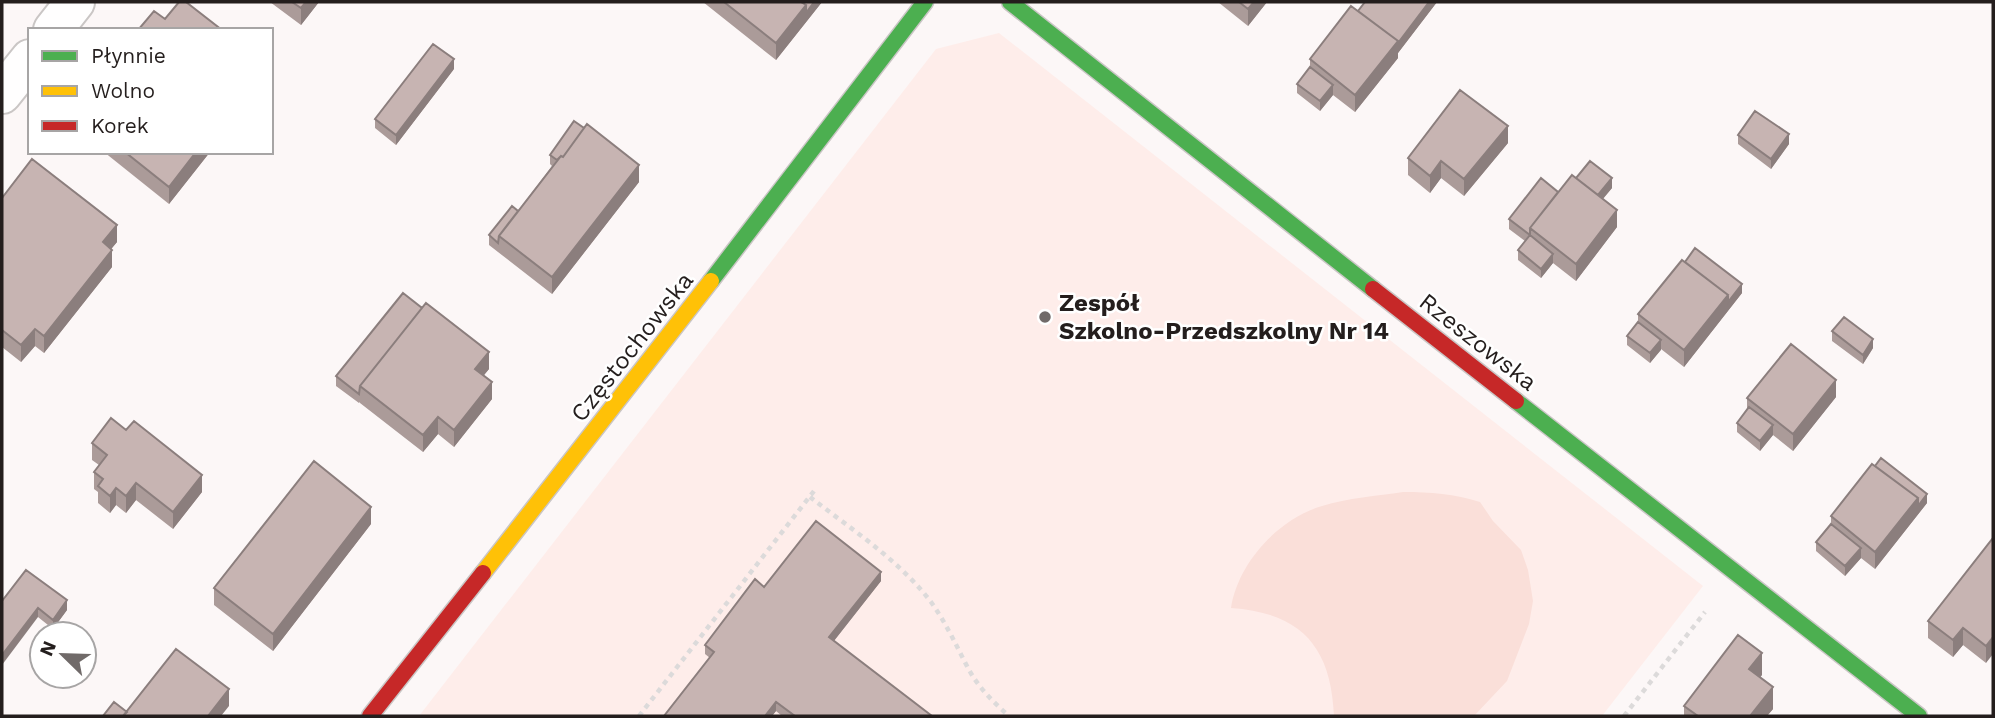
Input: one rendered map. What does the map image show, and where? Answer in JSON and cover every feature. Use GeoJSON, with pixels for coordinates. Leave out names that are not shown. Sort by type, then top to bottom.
{"type":"FeatureCollection","features":[{"type":"Feature","properties":{"kind":"street"},"geometry":{"type":"LineString","coordinates":[[55,28],[75,2]]}},
{"type":"Feature","properties":{"kind":"street","name":"Częstochowska"},"geometry":{"type":"LineString","coordinates":[[370,716],[648,364],[925,2]]}},
{"type":"Feature","properties":{"kind":"street","name":"Rzeszowska"},"geometry":{"type":"LineString","coordinates":[[1010,2],[1706,552],[1919,716]]}},
{"type":"Feature","properties":{"kind":"street"},"geometry":{"type":"LineString","coordinates":[[2,94],[28,62]]}},
{"type":"Feature","properties":{"kind":"path"},"geometry":{"type":"LineString","coordinates":[[639,716],[814,491]]}},
{"type":"Feature","properties":{"kind":"path"},"geometry":{"type":"LineString","coordinates":[[810,497],[911,577],[948,627],[968,669],[993,702],[1009,716]]}},
{"type":"Feature","properties":{"kind":"path"},"geometry":{"type":"LineString","coordinates":[[1624,716],[1709,606]]}},
{"type":"Feature","properties":{"kind":"shaded area","name":"Zespół Szkolno-Przedszkolny Nr 14"},"geometry":{"type":"Polygon","coordinates":[[[999,33],[1703,586],[1602,716],[419,716],[936,49],[999,33]]]}},
{"type":"Feature","properties":{"kind":"shaded area"},"geometry":{"type":"Polygon","coordinates":[[[1403,492],[1442,494],[1480,502],[1493,521],[1521,550],[1528,570],[1533,601],[1529,624],[1507,681],[1474,716],[1334,716],[1332,691],[1326,670],[1319,652],[1308,638],[1294,626],[1276,617],[1231,608],[1235,591],[1251,559],[1290,521],[1332,503],[1403,492]]]}},
{"type":"Feature","properties":{"kind":"building"},"geometry":{"type":"Polygon","coordinates":[[[179,2],[186,2],[219,28],[140,28],[154,11],[165,19],[179,2]]]}},
{"type":"Feature","properties":{"kind":"building"},"geometry":{"type":"Polygon","coordinates":[[[292,2],[306,2],[301,8],[292,2]]]}},
{"type":"Feature","properties":{"kind":"building"},"geometry":{"type":"Polygon","coordinates":[[[724,2],[801,2],[806,5],[776,43],[724,2]]]}},
{"type":"Feature","properties":{"kind":"building"},"geometry":{"type":"Polygon","coordinates":[[[801,2],[814,2],[806,13],[806,5],[801,2]]]}},
{"type":"Feature","properties":{"kind":"building"},"geometry":{"type":"Polygon","coordinates":[[[1239,2],[1254,2],[1248,9],[1239,2]]]}},
{"type":"Feature","properties":{"kind":"building"},"geometry":{"type":"Polygon","coordinates":[[[1365,2],[1429,2],[1398,43],[1358,11],[1365,2]]]}},
{"type":"Feature","properties":{"kind":"building"},"geometry":{"type":"Polygon","coordinates":[[[1351,6],[1398,41],[1355,95],[1310,59],[1351,6]]]}},
{"type":"Feature","properties":{"kind":"building"},"geometry":{"type":"Polygon","coordinates":[[[433,44],[454,59],[396,135],[375,119],[433,44]]]}},
{"type":"Feature","properties":{"kind":"building"},"geometry":{"type":"Polygon","coordinates":[[[1310,67],[1333,85],[1320,101],[1297,84],[1310,67]]]}},
{"type":"Feature","properties":{"kind":"building"},"geometry":{"type":"Polygon","coordinates":[[[1460,90],[1508,126],[1464,179],[1441,161],[1430,176],[1408,158],[1460,90]]]}},
{"type":"Feature","properties":{"kind":"building"},"geometry":{"type":"Polygon","coordinates":[[[1755,111],[1789,134],[1771,159],[1738,135],[1755,111]]]}},
{"type":"Feature","properties":{"kind":"building"},"geometry":{"type":"Polygon","coordinates":[[[574,121],[584,128],[563,157],[557,160],[550,155],[574,121]]]}},
{"type":"Feature","properties":{"kind":"building"},"geometry":{"type":"Polygon","coordinates":[[[587,124],[639,165],[552,277],[499,236],[587,124]]]}},
{"type":"Feature","properties":{"kind":"building"},"geometry":{"type":"Polygon","coordinates":[[[128,154],[194,154],[169,187],[128,154]]]}},
{"type":"Feature","properties":{"kind":"building"},"geometry":{"type":"Polygon","coordinates":[[[32,159],[117,225],[103,242],[112,250],[44,336],[35,329],[21,345],[2,330],[2,198],[32,159]]]}},
{"type":"Feature","properties":{"kind":"building"},"geometry":{"type":"Polygon","coordinates":[[[1590,161],[1612,178],[1598,195],[1576,178],[1590,161]]]}},
{"type":"Feature","properties":{"kind":"building"},"geometry":{"type":"Polygon","coordinates":[[[1572,175],[1617,210],[1576,264],[1530,228],[1572,175]]]}},
{"type":"Feature","properties":{"kind":"building"},"geometry":{"type":"Polygon","coordinates":[[[1541,178],[1558,192],[1530,228],[1530,235],[1509,219],[1541,178]]]}},
{"type":"Feature","properties":{"kind":"building"},"geometry":{"type":"Polygon","coordinates":[[[512,206],[518,211],[499,236],[498,243],[489,235],[512,206]]]}},
{"type":"Feature","properties":{"kind":"building"},"geometry":{"type":"Polygon","coordinates":[[[1530,235],[1553,254],[1541,269],[1518,250],[1530,235]]]}},
{"type":"Feature","properties":{"kind":"building"},"geometry":{"type":"Polygon","coordinates":[[[1695,248],[1742,284],[1728,302],[1728,295],[1685,262],[1695,248]]]}},
{"type":"Feature","properties":{"kind":"building"},"geometry":{"type":"Polygon","coordinates":[[[1682,260],[1728,295],[1684,350],[1638,314],[1682,260]]]}},
{"type":"Feature","properties":{"kind":"building"},"geometry":{"type":"Polygon","coordinates":[[[403,293],[422,308],[360,386],[359,394],[336,376],[403,293]]]}},
{"type":"Feature","properties":{"kind":"building"},"geometry":{"type":"Polygon","coordinates":[[[426,303],[489,352],[475,369],[492,382],[454,430],[438,417],[423,435],[360,386],[426,303]]]}},
{"type":"Feature","properties":{"kind":"building"},"geometry":{"type":"Polygon","coordinates":[[[1844,317],[1873,339],[1863,355],[1832,331],[1844,317]]]}},
{"type":"Feature","properties":{"kind":"building"},"geometry":{"type":"Polygon","coordinates":[[[1638,322],[1661,340],[1650,353],[1627,336],[1638,322]]]}},
{"type":"Feature","properties":{"kind":"building"},"geometry":{"type":"Polygon","coordinates":[[[1791,344],[1836,380],[1793,434],[1747,398],[1791,344]]]}},
{"type":"Feature","properties":{"kind":"building"},"geometry":{"type":"Polygon","coordinates":[[[1749,407],[1773,425],[1760,441],[1737,423],[1749,407]]]}},
{"type":"Feature","properties":{"kind":"building"},"geometry":{"type":"Polygon","coordinates":[[[111,418],[126,430],[134,421],[202,475],[173,512],[136,483],[126,496],[116,488],[110,496],[98,486],[103,479],[94,472],[107,455],[92,443],[111,418]]]}},
{"type":"Feature","properties":{"kind":"building"},"geometry":{"type":"Polygon","coordinates":[[[1881,458],[1927,494],[1918,506],[1918,498],[1875,466],[1881,458]]]}},
{"type":"Feature","properties":{"kind":"building"},"geometry":{"type":"Polygon","coordinates":[[[314,461],[371,507],[273,634],[214,588],[314,461]]]}},
{"type":"Feature","properties":{"kind":"building"},"geometry":{"type":"Polygon","coordinates":[[[1872,464],[1918,498],[1875,552],[1831,516],[1872,464]]]}},
{"type":"Feature","properties":{"kind":"building"},"geometry":{"type":"Polygon","coordinates":[[[816,521],[881,572],[829,637],[932,716],[795,716],[776,702],[765,716],[664,716],[714,652],[705,645],[755,579],[764,587],[816,521]]]}},
{"type":"Feature","properties":{"kind":"building"},"geometry":{"type":"Polygon","coordinates":[[[1831,524],[1861,548],[1845,566],[1816,542],[1831,524]]]}},
{"type":"Feature","properties":{"kind":"building"},"geometry":{"type":"Polygon","coordinates":[[[1993,538],[1993,637],[1986,646],[1963,628],[1953,640],[1928,621],[1993,538]]]}},
{"type":"Feature","properties":{"kind":"building"},"geometry":{"type":"Polygon","coordinates":[[[26,570],[67,600],[53,620],[38,608],[2,655],[2,601],[26,570]]]}},
{"type":"Feature","properties":{"kind":"building"},"geometry":{"type":"Polygon","coordinates":[[[1738,635],[1762,653],[1749,669],[1773,687],[1750,716],[1698,716],[1684,706],[1738,635]]]}},
{"type":"Feature","properties":{"kind":"building"},"geometry":{"type":"Polygon","coordinates":[[[176,649],[229,689],[208,716],[123,716],[176,649]]]}},
{"type":"Feature","properties":{"kind":"building"},"geometry":{"type":"Polygon","coordinates":[[[114,702],[127,712],[123,716],[103,716],[114,702]]]}},
{"type":"Feature","properties":{"kind":"traffic: fast"},"geometry":{"type":"LineString","coordinates":[[711,281],[925,2]]}},
{"type":"Feature","properties":{"kind":"traffic: fast"},"geometry":{"type":"LineString","coordinates":[[1010,2],[1373,289]]}},
{"type":"Feature","properties":{"kind":"traffic: fast"},"geometry":{"type":"LineString","coordinates":[[1516,401],[1919,716]]}},
{"type":"Feature","properties":{"kind":"traffic: slow"},"geometry":{"type":"LineString","coordinates":[[483,573],[711,281]]}},
{"type":"Feature","properties":{"kind":"traffic: jam"},"geometry":{"type":"LineString","coordinates":[[1373,289],[1516,401]]}},
{"type":"Feature","properties":{"kind":"traffic: jam"},"geometry":{"type":"LineString","coordinates":[[370,716],[483,573]]}},
{"type":"Feature","properties":{"kind":"place","name":"Zespół Szkolno-Przedszkolny Nr 14"},"geometry":{"type":"Point","coordinates":[1045,317]}}]}
